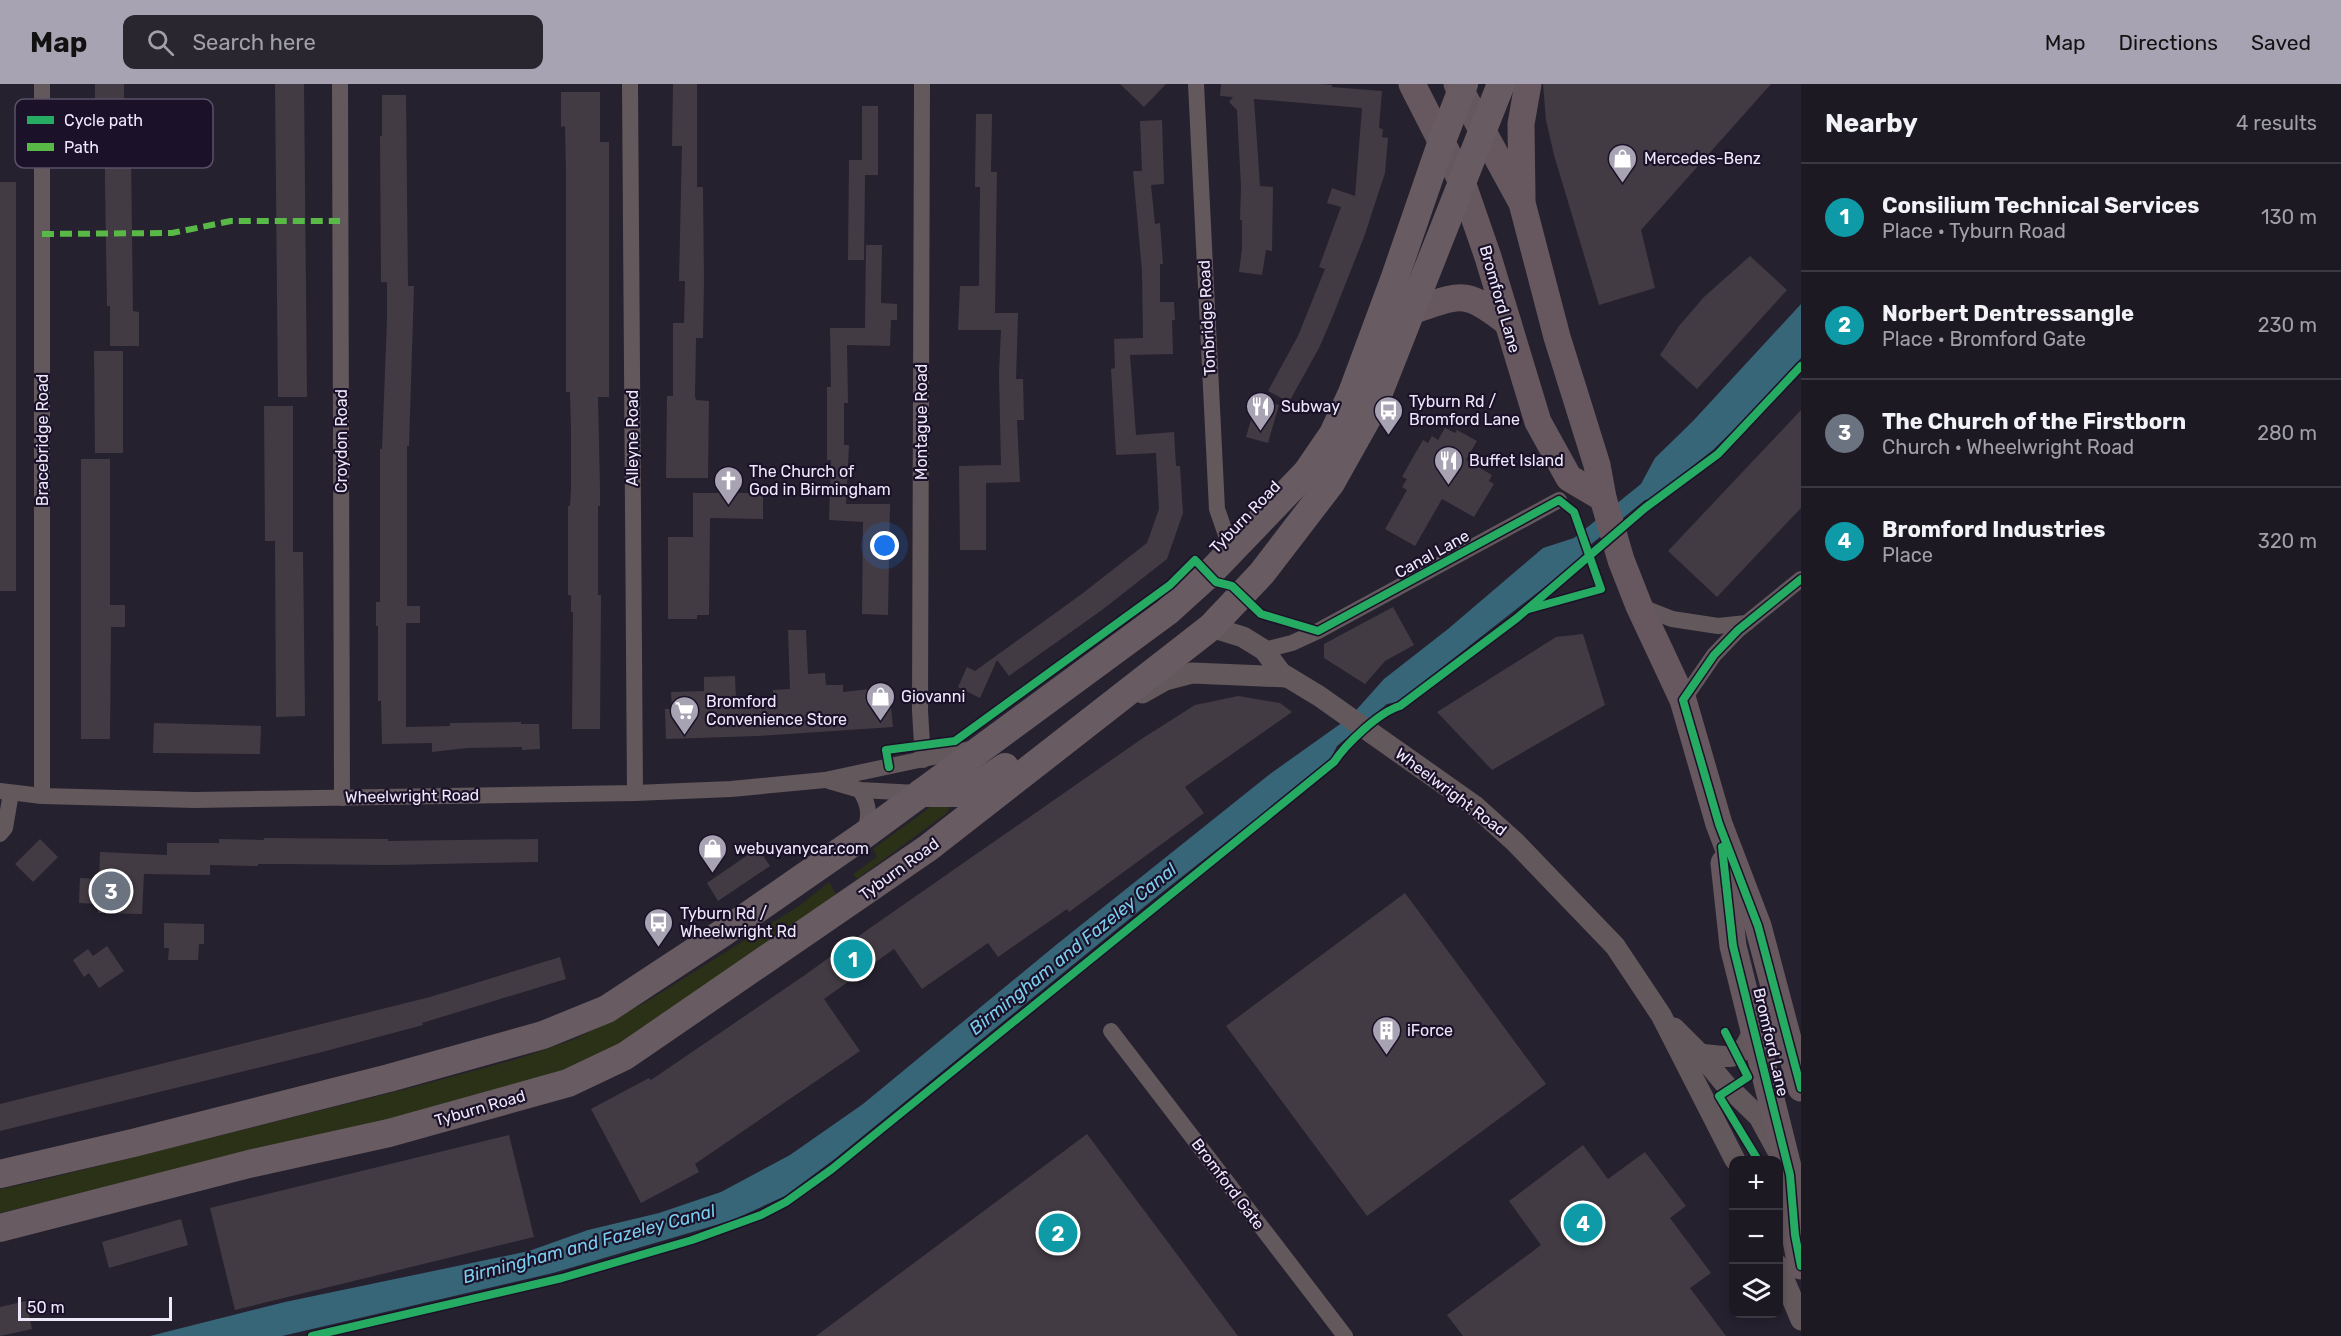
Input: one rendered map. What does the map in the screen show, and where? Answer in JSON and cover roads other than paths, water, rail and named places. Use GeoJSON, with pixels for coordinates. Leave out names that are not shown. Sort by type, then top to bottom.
{"type":"FeatureCollection","features":[{"type":"Feature","properties":{"kind":"highway","name":"Tyburn Road"},"geometry":{"type":"LineString","coordinates":[[0,1228],[249,1164],[389,1133],[568,1083],[625,1056],[861,897],[928,849],[1211,627],[1262,573],[1331,483],[1372,410],[1501,84]]}},
{"type":"Feature","properties":{"kind":"highway","name":"Tyburn Road"},"geometry":{"type":"LineString","coordinates":[[0,1174],[389,1078],[543,1035],[607,1009],[724,932],[864,835],[1167,612],[1240,543],[1307,472],[1333,434],[1356,383],[1461,86]]}},
{"type":"Feature","properties":{"kind":"highway"},"geometry":{"type":"LineString","coordinates":[[1016,723],[1061,707],[1180,627],[1211,627]]}},
{"type":"Feature","properties":{"kind":"highway"},"geometry":{"type":"LineString","coordinates":[[921,793],[965,794],[1043,742],[1096,718]]}},
{"type":"Feature","properties":{"kind":"main road","name":"Bromford Lane"},"geometry":{"type":"LineString","coordinates":[[1412,84],[1462,182],[1538,422],[1569,478],[1603,498]]}},
{"type":"Feature","properties":{"kind":"main road"},"geometry":{"type":"LineString","coordinates":[[1522,203],[1521,124],[1528,84]]}},
{"type":"Feature","properties":{"kind":"main road","name":"Bromford Lane"},"geometry":{"type":"LineString","coordinates":[[1461,86],[1522,203],[1557,337],[1597,465],[1603,498],[1621,560],[1639,606],[1683,700],[1719,824],[1758,926],[1801,1088]]}},
{"type":"Feature","properties":{"kind":"main road"},"geometry":{"type":"LineString","coordinates":[[1411,311],[1457,297],[1473,298],[1508,323]]}},
{"type":"Feature","properties":{"kind":"main road","name":"Bromford Lane"},"geometry":{"type":"LineString","coordinates":[[1719,824],[1733,946],[1796,1184],[1795,1235],[1801,1266]]}},
{"type":"Feature","properties":{"kind":"street","name":"Croydon Road"},"geometry":{"type":"LineString","coordinates":[[340,84],[342,798]]}},
{"type":"Feature","properties":{"kind":"street","name":"Alleyne Road"},"geometry":{"type":"LineString","coordinates":[[630,84],[635,793]]}},
{"type":"Feature","properties":{"kind":"street","name":"Montague Road"},"geometry":{"type":"LineString","coordinates":[[922,84],[920,711],[923,760]]}},
{"type":"Feature","properties":{"kind":"street","name":"Tonbridge Road"},"geometry":{"type":"LineString","coordinates":[[1196,84],[1216,509],[1226,535],[1240,543]]}},
{"type":"Feature","properties":{"kind":"street","name":"Bracebridge Road"},"geometry":{"type":"LineString","coordinates":[[42,168],[42,796]]}},
{"type":"Feature","properties":{"kind":"street","name":"Canal Lane"},"geometry":{"type":"LineString","coordinates":[[1264,650],[1292,643],[1318,631],[1559,500]]}},
{"type":"Feature","properties":{"kind":"street"},"geometry":{"type":"LineString","coordinates":[[1683,700],[1714,655],[1747,623],[1801,579]]}},
{"type":"Feature","properties":{"kind":"street"},"geometry":{"type":"LineString","coordinates":[[1639,606],[1672,619],[1718,626],[1747,623]]}},
{"type":"Feature","properties":{"kind":"street","name":"Wheelwright Road"},"geometry":{"type":"LineString","coordinates":[[1211,627],[1243,637],[1264,650],[1281,673],[1319,696],[1475,806],[1515,842],[1615,946],[1661,1015]]}},
{"type":"Feature","properties":{"kind":"street","name":"Wheelwright Road"},"geometry":{"type":"LineString","coordinates":[[1096,718],[1165,680],[1192,673],[1287,677]]}},
{"type":"Feature","properties":{"kind":"street","name":"Wheelwright Road"},"geometry":{"type":"LineString","coordinates":[[5,792],[42,796],[195,800],[635,793],[731,789],[825,780],[988,744]]}},
{"type":"Feature","properties":{"kind":"street","name":"Wheelwright Road"},"geometry":{"type":"LineString","coordinates":[[825,780],[860,790],[921,793]]}},
{"type":"Feature","properties":{"kind":"street"},"geometry":{"type":"LineString","coordinates":[[860,790],[867,802],[869,817],[864,835]]}},
{"type":"Feature","properties":{"kind":"street"},"geometry":{"type":"LineString","coordinates":[[0,834],[5,828],[5,792]]}},
{"type":"Feature","properties":{"kind":"street"},"geometry":{"type":"LineString","coordinates":[[1661,1015],[1759,1117],[1796,1184]]}},
{"type":"Feature","properties":{"kind":"street"},"geometry":{"type":"LineString","coordinates":[[1661,1015],[1732,1156]]}},
{"type":"Feature","properties":{"kind":"street"},"geometry":{"type":"LineString","coordinates":[[1700,1054],[1737,1055],[1747,1047],[1754,1028]]}},
{"type":"Feature","properties":{"kind":"street","name":"Bromford Gate"},"geometry":{"type":"LineString","coordinates":[[1112,1031],[1345,1336]]}},
{"type":"Feature","properties":{"kind":"street"},"geometry":{"type":"LineString","coordinates":[[1783,1275],[1801,1320]]}},
{"type":"Feature","properties":{"kind":"water","name":"Birmingham and Fazeley Canal"},"geometry":{"type":"Polygon","coordinates":[[[1801,304],[1801,358],[1752,412],[1713,450],[1651,499],[1645,500],[1589,546],[1579,559],[1551,582],[1398,702],[1387,704],[1337,746],[1330,760],[1155,898],[836,1158],[785,1196],[733,1220],[553,1273],[282,1336],[150,1336],[285,1302],[529,1251],[588,1230],[659,1213],[721,1192],[790,1155],[863,1104],[1056,945],[1270,774],[1350,717],[1384,679],[1448,629],[1543,548],[1574,538],[1641,484],[1655,458],[1693,421],[1801,304]]]}},
{"type":"Feature","properties":{"kind":"place","name":"Mercedes-Benz"},"geometry":{"type":"Point","coordinates":[1623,184]}},
{"type":"Feature","properties":{"kind":"place","name":"Subway"},"geometry":{"type":"Point","coordinates":[1260,432]}},
{"type":"Feature","properties":{"kind":"place","name":"Tyburn Rd / Bromford Lane"},"geometry":{"type":"Point","coordinates":[1388,436]}},
{"type":"Feature","properties":{"kind":"place","name":"Buffet Island"},"geometry":{"type":"Point","coordinates":[1448,486]}},
{"type":"Feature","properties":{"kind":"place","name":"The Church of God in Birmingham"},"geometry":{"type":"Point","coordinates":[728,506]}},
{"type":"Feature","properties":{"kind":"place","name":"Giovanni"},"geometry":{"type":"Point","coordinates":[880,722]}},
{"type":"Feature","properties":{"kind":"place","name":"Bromford Convenience Store"},"geometry":{"type":"Point","coordinates":[685,736]}},
{"type":"Feature","properties":{"kind":"place","name":"webuyanycar.com"},"geometry":{"type":"Point","coordinates":[713,874]}},
{"type":"Feature","properties":{"kind":"place","name":"The Church of the Firstborn"},"geometry":{"type":"Point","coordinates":[111,891]}},
{"type":"Feature","properties":{"kind":"place","name":"Tyburn Rd / Wheelwright Rd"},"geometry":{"type":"Point","coordinates":[659,948]}},
{"type":"Feature","properties":{"kind":"place","name":"Consilium Technical Services"},"geometry":{"type":"Point","coordinates":[853,959]}},
{"type":"Feature","properties":{"kind":"place","name":"iForce"},"geometry":{"type":"Point","coordinates":[1386,1056]}},
{"type":"Feature","properties":{"kind":"place","name":"Bromford Industries"},"geometry":{"type":"Point","coordinates":[1583,1223]}},
{"type":"Feature","properties":{"kind":"place","name":"Norbert Dentressangle"},"geometry":{"type":"Point","coordinates":[1058,1233]}}]}
